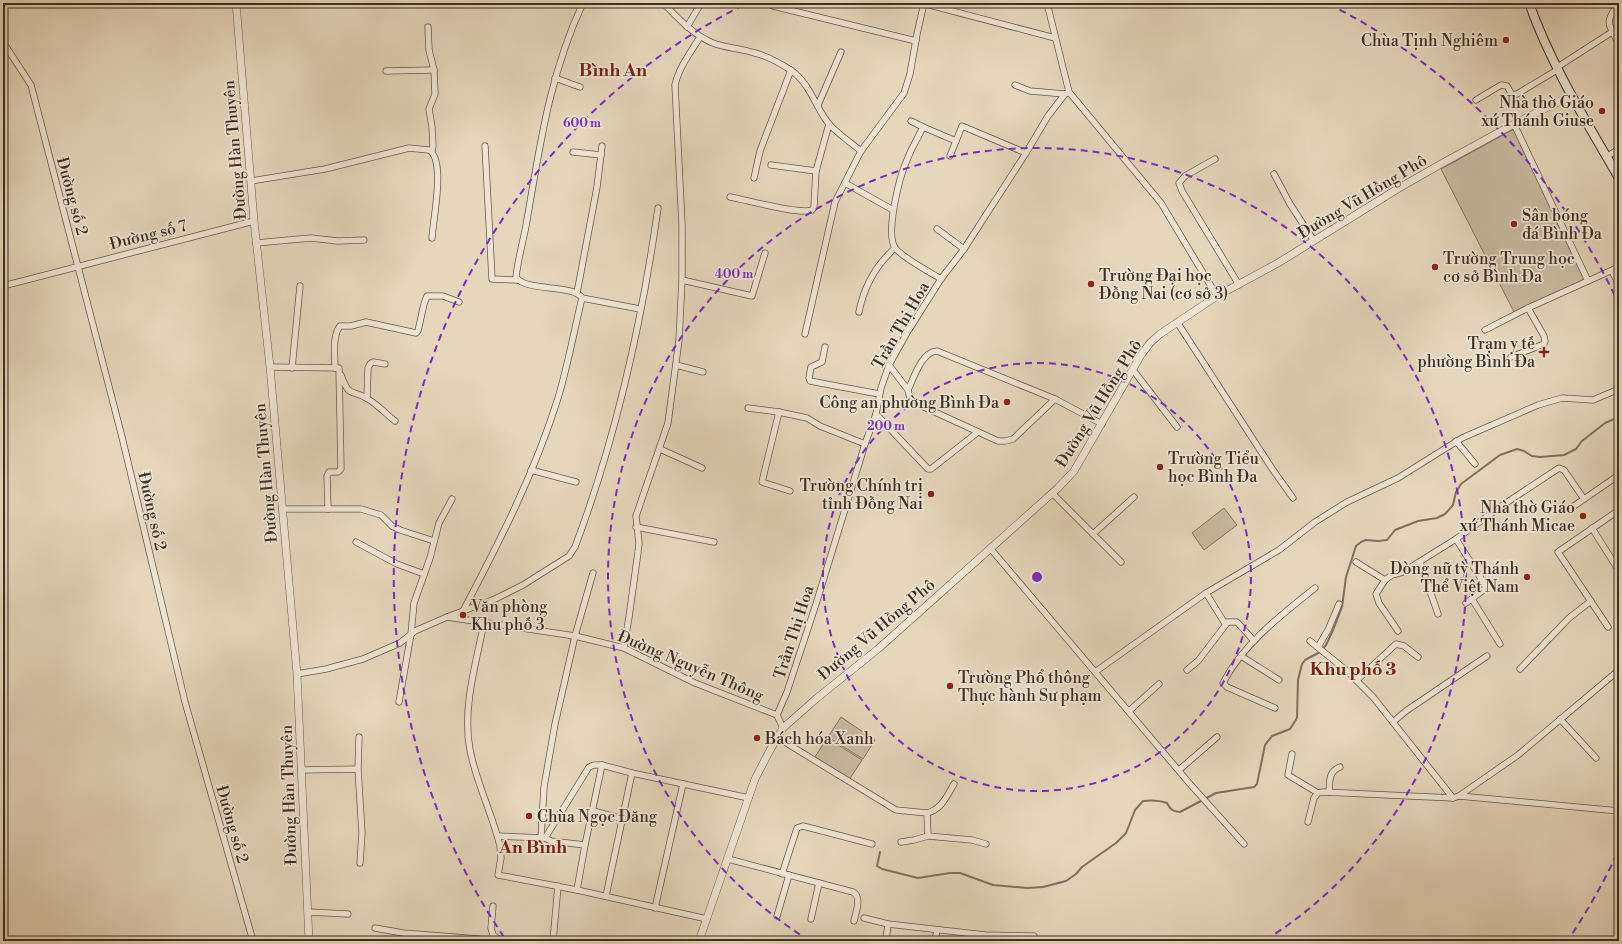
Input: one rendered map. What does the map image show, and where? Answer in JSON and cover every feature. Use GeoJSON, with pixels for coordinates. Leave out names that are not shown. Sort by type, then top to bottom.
{"type":"FeatureCollection","features":[{"type":"Feature","properties":{"kind":"main road"},"geometry":{"type":"LineString","coordinates":[[1529,3],[1543,40],[1557,69],[1619,178]]}},
{"type":"Feature","properties":{"kind":"street","name":"Đường Hàn Thuyên"},"geometry":{"type":"LineString","coordinates":[[236,3],[254,221],[270,367],[297,674],[309,941]]}},
{"type":"Feature","properties":{"kind":"street"},"geometry":{"type":"LineString","coordinates":[[517,280],[516,274],[527,221],[542,133],[555,78],[566,43],[584,3]]}},
{"type":"Feature","properties":{"kind":"street"},"geometry":{"type":"LineString","coordinates":[[663,3],[687,27],[700,37],[713,43],[758,53],[791,70],[803,81],[829,124],[862,151]]}},
{"type":"Feature","properties":{"kind":"street"},"geometry":{"type":"LineString","coordinates":[[687,27],[702,3]]}},
{"type":"Feature","properties":{"kind":"street"},"geometry":{"type":"LineString","coordinates":[[805,334],[835,202],[862,151],[904,93],[910,74],[923,3],[1055,38]]}},
{"type":"Feature","properties":{"kind":"street"},"geometry":{"type":"LineString","coordinates":[[1046,3],[1067,93],[1161,203],[1217,296]]}},
{"type":"Feature","properties":{"kind":"street"},"geometry":{"type":"LineString","coordinates":[[1619,3],[1609,16],[1608,23],[1619,44]]}},
{"type":"Feature","properties":{"kind":"street"},"geometry":{"type":"LineString","coordinates":[[772,6],[916,41]]}},
{"type":"Feature","properties":{"kind":"street"},"geometry":{"type":"LineString","coordinates":[[428,27],[434,70],[435,94],[429,109],[432,127],[432,151],[439,175],[432,238]]}},
{"type":"Feature","properties":{"kind":"street"},"geometry":{"type":"LineString","coordinates":[[1476,100],[1501,85],[1507,86],[1512,94],[1517,94],[1612,32]]}},
{"type":"Feature","properties":{"kind":"street"},"geometry":{"type":"LineString","coordinates":[[624,648],[630,618],[639,542],[636,527],[636,516],[668,423],[676,365],[682,280],[682,225],[675,85],[682,65],[700,37]]}},
{"type":"Feature","properties":{"kind":"street","name":"Đường số 2"},"geometry":{"type":"LineString","coordinates":[[3,42],[31,85],[122,437],[185,702],[253,941]]}},
{"type":"Feature","properties":{"kind":"street"},"geometry":{"type":"LineString","coordinates":[[818,105],[841,52]]}},
{"type":"Feature","properties":{"kind":"street"},"geometry":{"type":"LineString","coordinates":[[386,71],[434,70]]}},
{"type":"Feature","properties":{"kind":"street"},"geometry":{"type":"LineString","coordinates":[[754,178],[760,151],[791,70]]}},
{"type":"Feature","properties":{"kind":"street"},"geometry":{"type":"LineString","coordinates":[[555,78],[580,87]]}},
{"type":"Feature","properties":{"kind":"street"},"geometry":{"type":"LineString","coordinates":[[1015,85],[1030,91],[1067,93]]}},
{"type":"Feature","properties":{"kind":"street","name":"Trần Thị Hoa"},"geometry":{"type":"LineString","coordinates":[[777,715],[787,692],[816,604],[865,444],[876,414],[879,394],[889,365],[908,331],[941,279],[964,249],[1048,116],[1067,93]]}},
{"type":"Feature","properties":{"kind":"street","name":"Đường Vũ Hồng Phô"},"geometry":{"type":"LineString","coordinates":[[699,941],[760,768],[783,728],[816,698],[878,649],[1052,493],[1074,471],[1141,355],[1150,343],[1177,322],[1217,296],[1314,241],[1399,188],[1514,124],[1572,95]]}},
{"type":"Feature","properties":{"kind":"street"},"geometry":{"type":"LineString","coordinates":[[911,121],[956,142]]}},
{"type":"Feature","properties":{"kind":"street"},"geometry":{"type":"LineString","coordinates":[[730,197],[782,208],[811,211],[814,207],[816,171],[829,124]]}},
{"type":"Feature","properties":{"kind":"street"},"geometry":{"type":"LineString","coordinates":[[1514,124],[1588,281]]}},
{"type":"Feature","properties":{"kind":"street"},"geometry":{"type":"LineString","coordinates":[[950,156],[962,126],[1026,153]]}},
{"type":"Feature","properties":{"kind":"street"},"geometry":{"type":"LineString","coordinates":[[923,127],[906,161],[893,210],[892,237],[895,248],[941,279]]}},
{"type":"Feature","properties":{"kind":"street"},"geometry":{"type":"LineString","coordinates":[[485,146],[492,279],[517,280],[535,286],[577,293],[582,298],[640,309]]}},
{"type":"Feature","properties":{"kind":"street"},"geometry":{"type":"LineString","coordinates":[[577,293],[602,146]]}},
{"type":"Feature","properties":{"kind":"street"},"geometry":{"type":"LineString","coordinates":[[251,181],[325,169],[408,148],[432,151]]}},
{"type":"Feature","properties":{"kind":"street"},"geometry":{"type":"LineString","coordinates":[[1606,157],[1619,150]]}},
{"type":"Feature","properties":{"kind":"street"},"geometry":{"type":"LineString","coordinates":[[573,152],[601,155]]}},
{"type":"Feature","properties":{"kind":"street"},"geometry":{"type":"LineString","coordinates":[[1215,159],[1185,176],[1179,183],[1182,191],[1239,284]]}},
{"type":"Feature","properties":{"kind":"street"},"geometry":{"type":"LineString","coordinates":[[771,164],[816,171]]}},
{"type":"Feature","properties":{"kind":"street"},"geometry":{"type":"LineString","coordinates":[[1274,174],[1290,204],[1314,241]]}},
{"type":"Feature","properties":{"kind":"street"},"geometry":{"type":"LineString","coordinates":[[845,183],[893,210]]}},
{"type":"Feature","properties":{"kind":"street"},"geometry":{"type":"LineString","coordinates":[[297,674],[326,669],[363,659],[400,643],[411,634],[447,617],[495,599],[523,585],[569,556],[575,547],[613,430],[651,257],[658,208]]}},
{"type":"Feature","properties":{"kind":"street","name":"Đường số 7"},"geometry":{"type":"LineString","coordinates":[[3,286],[254,221]]}},
{"type":"Feature","properties":{"kind":"street"},"geometry":{"type":"LineString","coordinates":[[937,229],[964,249]]}},
{"type":"Feature","properties":{"kind":"street"},"geometry":{"type":"LineString","coordinates":[[256,243],[311,238],[338,241],[364,240]]}},
{"type":"Feature","properties":{"kind":"street"},"geometry":{"type":"LineString","coordinates":[[859,312],[868,281],[874,270],[895,248]]}},
{"type":"Feature","properties":{"kind":"street"},"geometry":{"type":"LineString","coordinates":[[682,280],[752,296],[765,253]]}},
{"type":"Feature","properties":{"kind":"street"},"geometry":{"type":"LineString","coordinates":[[1485,330],[1528,308],[1619,267]]}},
{"type":"Feature","properties":{"kind":"street"},"geometry":{"type":"LineString","coordinates":[[1612,271],[1619,286]]}},
{"type":"Feature","properties":{"kind":"street"},"geometry":{"type":"LineString","coordinates":[[292,368],[300,286]]}},
{"type":"Feature","properties":{"kind":"street"},"geometry":{"type":"LineString","coordinates":[[328,509],[327,476],[329,472],[338,472],[341,469],[336,341],[338,328],[340,326],[351,326],[366,322],[416,333],[418,331],[427,296],[443,296],[459,302]]}},
{"type":"Feature","properties":{"kind":"street"},"geometry":{"type":"LineString","coordinates":[[462,611],[494,552],[541,448],[558,398],[582,298]]}},
{"type":"Feature","properties":{"kind":"street"},"geometry":{"type":"LineString","coordinates":[[1512,357],[1544,344],[1545,341],[1544,336],[1528,308]]}},
{"type":"Feature","properties":{"kind":"street"},"geometry":{"type":"LineString","coordinates":[[1177,322],[1268,463],[1293,498]]}},
{"type":"Feature","properties":{"kind":"street"},"geometry":{"type":"LineString","coordinates":[[825,347],[822,362],[811,367],[809,378],[810,381],[879,394]]}},
{"type":"Feature","properties":{"kind":"street"},"geometry":{"type":"LineString","coordinates":[[908,390],[927,355],[932,351],[937,351],[1055,399],[1102,424]]}},
{"type":"Feature","properties":{"kind":"street"},"geometry":{"type":"LineString","coordinates":[[367,398],[368,368],[370,364],[373,362],[385,364]]}},
{"type":"Feature","properties":{"kind":"street"},"geometry":{"type":"LineString","coordinates":[[676,365],[703,372]]}},
{"type":"Feature","properties":{"kind":"street"},"geometry":{"type":"LineString","coordinates":[[889,365],[908,390],[910,399],[913,402],[998,441],[1013,439],[1055,399]]}},
{"type":"Feature","properties":{"kind":"street"},"geometry":{"type":"LineString","coordinates":[[270,367],[337,369]]}},
{"type":"Feature","properties":{"kind":"street"},"geometry":{"type":"LineString","coordinates":[[337,369],[346,388],[352,394],[367,398],[395,421]]}},
{"type":"Feature","properties":{"kind":"street"},"geometry":{"type":"LineString","coordinates":[[1133,370],[1177,427]]}},
{"type":"Feature","properties":{"kind":"street"},"geometry":{"type":"LineString","coordinates":[[1095,672],[1206,593],[1279,550],[1315,522],[1347,502],[1398,478],[1456,441],[1477,430],[1538,405],[1562,398],[1593,400],[1619,389]]}},
{"type":"Feature","properties":{"kind":"street"},"geometry":{"type":"LineString","coordinates":[[748,408],[779,412],[807,418],[820,426],[865,444]]}},
{"type":"Feature","properties":{"kind":"street"},"geometry":{"type":"LineString","coordinates":[[779,412],[762,482],[790,491]]}},
{"type":"Feature","properties":{"kind":"street"},"geometry":{"type":"LineString","coordinates":[[876,414],[928,470],[978,432]]}},
{"type":"Feature","properties":{"kind":"street"},"geometry":{"type":"LineString","coordinates":[[1456,441],[1475,464]]}},
{"type":"Feature","properties":{"kind":"street"},"geometry":{"type":"LineString","coordinates":[[660,449],[702,468]]}},
{"type":"Feature","properties":{"kind":"street"},"geometry":{"type":"LineString","coordinates":[[1398,631],[1379,603],[1376,594],[1385,580],[1392,575],[1403,572],[1456,539],[1503,505],[1559,468],[1564,470],[1584,499]]}},
{"type":"Feature","properties":{"kind":"street"},"geometry":{"type":"LineString","coordinates":[[531,470],[576,482]]}},
{"type":"Feature","properties":{"kind":"street"},"geometry":{"type":"LineString","coordinates":[[1571,508],[1619,475]]}},
{"type":"Feature","properties":{"kind":"street"},"geometry":{"type":"LineString","coordinates":[[1052,493],[1122,562]]}},
{"type":"Feature","properties":{"kind":"street"},"geometry":{"type":"LineString","coordinates":[[1093,534],[1134,497]]}},
{"type":"Feature","properties":{"kind":"street"},"geometry":{"type":"LineString","coordinates":[[399,702],[411,634],[414,603],[439,523],[452,499]]}},
{"type":"Feature","properties":{"kind":"street"},"geometry":{"type":"LineString","coordinates":[[282,509],[361,509],[381,515],[392,526],[400,530],[434,541]]}},
{"type":"Feature","properties":{"kind":"street"},"geometry":{"type":"LineString","coordinates":[[1608,627],[1558,552],[1619,510]]}},
{"type":"Feature","properties":{"kind":"street"},"geometry":{"type":"LineString","coordinates":[[636,527],[714,542]]}},
{"type":"Feature","properties":{"kind":"street"},"geometry":{"type":"LineString","coordinates":[[1592,528],[1619,571]]}},
{"type":"Feature","properties":{"kind":"street"},"geometry":{"type":"LineString","coordinates":[[1456,539],[1485,585],[1485,589],[1466,603]]}},
{"type":"Feature","properties":{"kind":"street"},"geometry":{"type":"LineString","coordinates":[[356,542],[397,564],[424,574]]}},
{"type":"Feature","properties":{"kind":"street"},"geometry":{"type":"LineString","coordinates":[[990,548],[1200,796],[1244,844]]}},
{"type":"Feature","properties":{"kind":"street"},"geometry":{"type":"LineString","coordinates":[[1356,562],[1385,580]]}},
{"type":"Feature","properties":{"kind":"street"},"geometry":{"type":"LineString","coordinates":[[1420,562],[1438,614]]}},
{"type":"Feature","properties":{"kind":"street"},"geometry":{"type":"LineString","coordinates":[[543,838],[545,779],[554,724],[575,636],[593,573]]}},
{"type":"Feature","properties":{"kind":"street"},"geometry":{"type":"LineString","coordinates":[[1275,708],[1223,684],[1229,671],[1254,641],[1289,609],[1315,588]]}},
{"type":"Feature","properties":{"kind":"street"},"geometry":{"type":"LineString","coordinates":[[1206,593],[1222,620],[1227,623],[1237,622],[1254,641]]}},
{"type":"Feature","properties":{"kind":"street"},"geometry":{"type":"LineString","coordinates":[[1472,599],[1500,644]]}},
{"type":"Feature","properties":{"kind":"street"},"geometry":{"type":"LineString","coordinates":[[1520,669],[1569,618],[1591,601]]}},
{"type":"Feature","properties":{"kind":"street"},"geometry":{"type":"LineString","coordinates":[[1318,646],[1328,630],[1338,604]]}},
{"type":"Feature","properties":{"kind":"street","name":"Đường Nguyễn Thông"},"geometry":{"type":"LineString","coordinates":[[447,617],[575,636],[624,648],[695,683],[777,715]]}},
{"type":"Feature","properties":{"kind":"street"},"geometry":{"type":"LineString","coordinates":[[484,623],[469,700],[467,720],[469,749],[498,836],[501,858],[498,875],[606,896],[707,919]]}},
{"type":"Feature","properties":{"kind":"street"},"geometry":{"type":"LineString","coordinates":[[1187,670],[1198,661],[1227,623]]}},
{"type":"Feature","properties":{"kind":"street"},"geometry":{"type":"LineString","coordinates":[[1310,641],[1318,646],[1357,680],[1373,697],[1453,798]]}},
{"type":"Feature","properties":{"kind":"street"},"geometry":{"type":"LineString","coordinates":[[1357,680],[1396,644],[1404,646],[1418,657]]}},
{"type":"Feature","properties":{"kind":"street"},"geometry":{"type":"LineString","coordinates":[[1241,656],[1279,680]]}},
{"type":"Feature","properties":{"kind":"street"},"geometry":{"type":"LineString","coordinates":[[1393,722],[1406,711],[1488,656]]}},
{"type":"Feature","properties":{"kind":"street"},"geometry":{"type":"LineString","coordinates":[[1292,754],[1288,775],[1318,793],[1329,792],[1453,798],[1459,796],[1518,755],[1619,670]]}},
{"type":"Feature","properties":{"kind":"street"},"geometry":{"type":"LineString","coordinates":[[1129,711],[1159,684]]}},
{"type":"Feature","properties":{"kind":"street"},"geometry":{"type":"LineString","coordinates":[[777,715],[783,728]]}},
{"type":"Feature","properties":{"kind":"street"},"geometry":{"type":"LineString","coordinates":[[1560,719],[1596,758]]}},
{"type":"Feature","properties":{"kind":"street"},"geometry":{"type":"LineString","coordinates":[[358,736],[358,769],[362,834],[360,863]]}},
{"type":"Feature","properties":{"kind":"street"},"geometry":{"type":"LineString","coordinates":[[1179,770],[1217,737]]}},
{"type":"Feature","properties":{"kind":"street"},"geometry":{"type":"LineString","coordinates":[[778,738],[896,810],[928,813],[935,811],[954,784]]}},
{"type":"Feature","properties":{"kind":"street"},"geometry":{"type":"LineString","coordinates":[[543,838],[589,768],[594,765],[602,765],[632,773],[749,798]]}},
{"type":"Feature","properties":{"kind":"street"},"geometry":{"type":"LineString","coordinates":[[577,890],[602,765]]}},
{"type":"Feature","properties":{"kind":"street"},"geometry":{"type":"LineString","coordinates":[[1329,792],[1331,773],[1340,767]]}},
{"type":"Feature","properties":{"kind":"street"},"geometry":{"type":"LineString","coordinates":[[301,770],[358,769]]}},
{"type":"Feature","properties":{"kind":"street"},"geometry":{"type":"LineString","coordinates":[[606,896],[632,773]]}},
{"type":"Feature","properties":{"kind":"street"},"geometry":{"type":"LineString","coordinates":[[655,908],[683,784]]}},
{"type":"Feature","properties":{"kind":"street"},"geometry":{"type":"LineString","coordinates":[[1308,822],[1314,798],[1318,793]]}},
{"type":"Feature","properties":{"kind":"street"},"geometry":{"type":"LineString","coordinates":[[1459,796],[1619,811]]}},
{"type":"Feature","properties":{"kind":"street"},"geometry":{"type":"LineString","coordinates":[[593,811],[623,819]]}},
{"type":"Feature","properties":{"kind":"street"},"geometry":{"type":"LineString","coordinates":[[928,813],[928,836]]}},
{"type":"Feature","properties":{"kind":"street"},"geometry":{"type":"LineString","coordinates":[[782,874],[797,828],[803,826],[872,844]]}},
{"type":"Feature","properties":{"kind":"street"},"geometry":{"type":"LineString","coordinates":[[498,836],[543,838],[551,841],[585,845]]}},
{"type":"Feature","properties":{"kind":"street"},"geometry":{"type":"LineString","coordinates":[[901,842],[928,836],[972,840],[986,844]]}},
{"type":"Feature","properties":{"kind":"street"},"geometry":{"type":"LineString","coordinates":[[728,859],[856,894],[858,898],[854,921]]}},
{"type":"Feature","properties":{"kind":"street"},"geometry":{"type":"LineString","coordinates":[[777,916],[789,875]]}},
{"type":"Feature","properties":{"kind":"street"},"geometry":{"type":"LineString","coordinates":[[811,919],[819,883]]}},
{"type":"Feature","properties":{"kind":"street"},"geometry":{"type":"LineString","coordinates":[[553,941],[558,886]]}},
{"type":"Feature","properties":{"kind":"street"},"geometry":{"type":"LineString","coordinates":[[493,906],[491,928],[493,935],[501,941]]}},
{"type":"Feature","properties":{"kind":"street"},"geometry":{"type":"LineString","coordinates":[[308,912],[348,914]]}},
{"type":"Feature","properties":{"kind":"street"},"geometry":{"type":"LineString","coordinates":[[864,918],[888,924],[937,930],[985,935],[1034,936]]}},
{"type":"Feature","properties":{"kind":"street"},"geometry":{"type":"LineString","coordinates":[[886,941],[888,924]]}},
{"type":"Feature","properties":{"kind":"street"},"geometry":{"type":"LineString","coordinates":[[375,928],[436,938],[479,939]]}},
{"type":"Feature","properties":{"kind":"street"},"geometry":{"type":"LineString","coordinates":[[935,941],[937,930]]}},
{"type":"Feature","properties":{"kind":"shaded area","name":"Sân bóng đá Bình Đa"},"geometry":{"type":"Polygon","coordinates":[[[1514,129],[1585,280],[1514,312],[1441,169],[1514,129]]]}},
{"type":"Feature","properties":{"kind":"shaded area"},"geometry":{"type":"Polygon","coordinates":[[[1224,508],[1237,525],[1204,550],[1192,533],[1224,508]]]}},
{"type":"Feature","properties":{"kind":"shaded area"},"geometry":{"type":"Polygon","coordinates":[[[841,717],[875,740],[863,759],[828,737],[841,717]]]}},
{"type":"Feature","properties":{"kind":"shaded area"},"geometry":{"type":"Polygon","coordinates":[[[827,738],[862,760],[849,780],[815,757],[827,738]]]}},
{"type":"Feature","properties":{"kind":"waterway"},"geometry":{"type":"LineString","coordinates":[[880,852],[877,866],[882,869],[918,878],[960,873],[993,885],[1027,888],[1043,887],[1066,881],[1076,874],[1082,867],[1116,843],[1126,833],[1135,810],[1143,801],[1155,800],[1164,802],[1167,803],[1172,810],[1180,812],[1216,793],[1254,787],[1257,784],[1265,745],[1272,736],[1290,729],[1297,718],[1298,680],[1302,664],[1305,660],[1320,652],[1326,645],[1333,630],[1342,607],[1346,577],[1356,546],[1366,540],[1387,540],[1395,530],[1418,521],[1437,518],[1445,514],[1453,505],[1456,492],[1461,484],[1500,455],[1517,449],[1532,456],[1540,457],[1564,455],[1576,449],[1582,441],[1605,423],[1619,417]]}},
{"type":"Feature","properties":{"kind":"place","name":"Chùa Tịnh Nghiêm"},"geometry":{"type":"Point","coordinates":[1506,40]}},
{"type":"Feature","properties":{"kind":"place","name":"Nhà thờ Giáo xứ Thánh Giuse"},"geometry":{"type":"Point","coordinates":[1602,111]}},
{"type":"Feature","properties":{"kind":"place","name":"Sân bóng đá Bình Đa"},"geometry":{"type":"Point","coordinates":[1514,224]}},
{"type":"Feature","properties":{"kind":"place","name":"Trường Trung học cơ sở Bình Đa"},"geometry":{"type":"Point","coordinates":[1435,267]}},
{"type":"Feature","properties":{"kind":"place","name":"Trường Đại học Đồng Nai (cơ sở 3)"},"geometry":{"type":"Point","coordinates":[1091,284]}},
{"type":"Feature","properties":{"kind":"place","name":"Trạm y tế phường Bình Đa"},"geometry":{"type":"Point","coordinates":[1544,352]}},
{"type":"Feature","properties":{"kind":"place","name":"Công an phường Bình Đa"},"geometry":{"type":"Point","coordinates":[1007,402]}},
{"type":"Feature","properties":{"kind":"place","name":"Trường Tiểu học Bình Đa"},"geometry":{"type":"Point","coordinates":[1160,467]}},
{"type":"Feature","properties":{"kind":"place","name":"Trường Chính trị tỉnh Đồng Nai"},"geometry":{"type":"Point","coordinates":[931,494]}},
{"type":"Feature","properties":{"kind":"place","name":"Nhà thờ Giáo xứ Thánh Micae"},"geometry":{"type":"Point","coordinates":[1583,516]}},
{"type":"Feature","properties":{"kind":"place","name":"Dòng nữ tỳ Thánh Thể Việt Nam"},"geometry":{"type":"Point","coordinates":[1527,577]}},
{"type":"Feature","properties":{"kind":"place","name":"Văn phòng Khu phố 3"},"geometry":{"type":"Point","coordinates":[463,615]}},
{"type":"Feature","properties":{"kind":"place","name":"Trường Phổ thông Thực hành Sư phạm"},"geometry":{"type":"Point","coordinates":[950,686]}},
{"type":"Feature","properties":{"kind":"place","name":"Bách hóa Xanh"},"geometry":{"type":"Point","coordinates":[757,738]}},
{"type":"Feature","properties":{"kind":"place","name":"Chùa Ngọc Đăng"},"geometry":{"type":"Point","coordinates":[529,816]}},
{"type":"Feature","properties":{"kind":"district","name":"Bình An"},"geometry":{"type":"Point","coordinates":[613,70]}},
{"type":"Feature","properties":{"kind":"district","name":"Khu phố 3"},"geometry":{"type":"Point","coordinates":[1353,669]}},
{"type":"Feature","properties":{"kind":"district","name":"An Bình"},"geometry":{"type":"Point","coordinates":[533,847]}}]}
